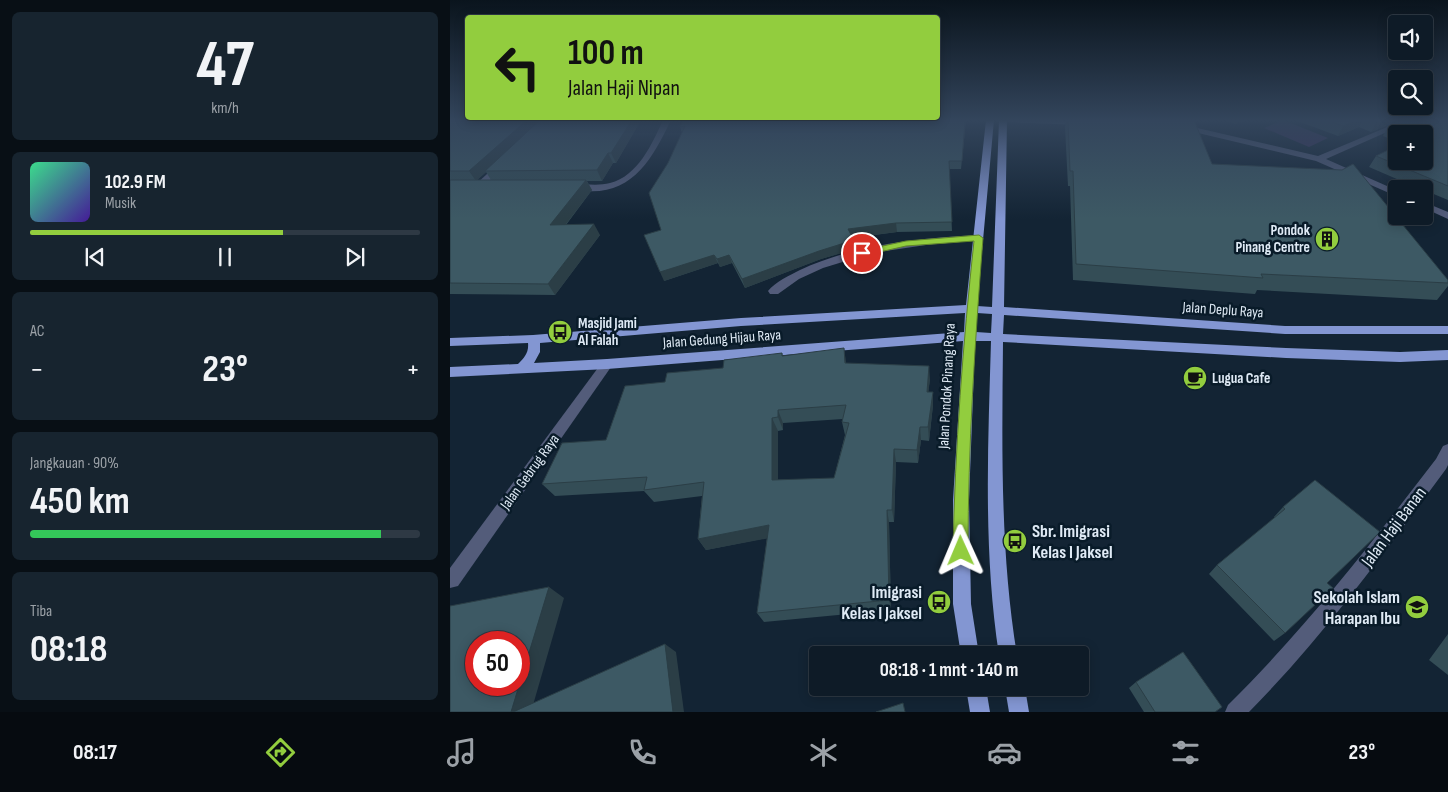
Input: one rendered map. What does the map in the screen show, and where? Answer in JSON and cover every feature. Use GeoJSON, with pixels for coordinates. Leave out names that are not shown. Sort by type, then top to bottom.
{"type":"FeatureCollection","features":[{"type":"Feature","properties":{"kind":"main road","name":"Jalan Pondok Pinang Raya"},"geometry":{"type":"LineString","coordinates":[[969,646],[962,604],[960,533],[970,336],[987,153]]}},
{"type":"Feature","properties":{"kind":"main road"},"geometry":{"type":"LineString","coordinates":[[1003,153],[997,311],[994,521],[999,593],[1007,646]]}},
{"type":"Feature","properties":{"kind":"main road","name":"Jalan Gedung Hijau Raya"},"geometry":{"type":"LineString","coordinates":[[450,342],[533,339],[740,322],[972,309],[997,311]]}},
{"type":"Feature","properties":{"kind":"main road","name":"Jalan Deplu Raya"},"geometry":{"type":"LineString","coordinates":[[997,311],[1285,330],[1448,330]]}},
{"type":"Feature","properties":{"kind":"main road","name":"Jalan Gedung Hijau Raya"},"geometry":{"type":"LineString","coordinates":[[450,372],[607,364],[970,336],[997,336]]}},
{"type":"Feature","properties":{"kind":"main road"},"geometry":{"type":"LineString","coordinates":[[997,336],[1286,353],[1400,357],[1448,355]]}},
{"type":"Feature","properties":{"kind":"main road"},"geometry":{"type":"LineString","coordinates":[[520,369],[534,354],[533,339]]}},
{"type":"Feature","properties":{"kind":"main road"},"geometry":{"type":"LineString","coordinates":[[977,696],[980,712]]}},
{"type":"Feature","properties":{"kind":"main road"},"geometry":{"type":"LineString","coordinates":[[1016,696],[1019,712]]}},
{"type":"Feature","properties":{"kind":"street"},"geometry":{"type":"LineString","coordinates":[[562,187],[613,186],[634,175],[648,153]]}},
{"type":"Feature","properties":{"kind":"street"},"geometry":{"type":"LineString","coordinates":[[1295,153],[1319,159],[1388,189]]}},
{"type":"Feature","properties":{"kind":"street"},"geometry":{"type":"LineString","coordinates":[[1319,159],[1332,153]]}},
{"type":"Feature","properties":{"kind":"street"},"geometry":{"type":"LineString","coordinates":[[496,187],[473,187],[506,161]]}},
{"type":"Feature","properties":{"kind":"street"},"geometry":{"type":"LineString","coordinates":[[1433,209],[1448,216]]}},
{"type":"Feature","properties":{"kind":"street"},"geometry":{"type":"LineString","coordinates":[[774,291],[802,273],[851,256],[906,244],[979,238]]}},
{"type":"Feature","properties":{"kind":"street","name":"Jalan Gebrug Raya"},"geometry":{"type":"LineString","coordinates":[[452,580],[607,364]]}},
{"type":"Feature","properties":{"kind":"street","name":"Jalan Haji Banan"},"geometry":{"type":"LineString","coordinates":[[1235,712],[1268,681],[1337,602],[1441,464],[1448,450]]}},
{"type":"Feature","properties":{"kind":"building"},"geometry":{"type":"Polygon","coordinates":[[[450,153],[489,153],[469,171],[450,171],[450,153]]]}},
{"type":"Feature","properties":{"kind":"building"},"geometry":{"type":"Polygon","coordinates":[[[504,153],[608,153],[597,170],[485,171],[504,153]]]}},
{"type":"Feature","properties":{"kind":"building"},"geometry":{"type":"Polygon","coordinates":[[[672,153],[963,153],[962,161],[949,161],[952,222],[896,223],[848,229],[854,240],[742,279],[729,255],[717,259],[714,255],[660,272],[644,235],[661,230],[649,193],[672,153]]]}},
{"type":"Feature","properties":{"kind":"building"},"geometry":{"type":"Polygon","coordinates":[[[1069,153],[1208,153],[1212,164],[1342,170],[1353,164],[1388,207],[1388,225],[1403,225],[1448,280],[1448,283],[1261,274],[1263,278],[1076,264],[1073,171],[1070,171],[1069,153]]]}},
{"type":"Feature","properties":{"kind":"building"},"geometry":{"type":"Polygon","coordinates":[[[1388,153],[1388,161],[1376,156],[1388,153]]]}},
{"type":"Feature","properties":{"kind":"building"},"geometry":{"type":"Polygon","coordinates":[[[1433,153],[1448,153],[1448,186],[1410,170],[1433,170],[1433,153]]]}},
{"type":"Feature","properties":{"kind":"building"},"geometry":{"type":"Polygon","coordinates":[[[450,180],[586,180],[550,225],[594,224],[548,284],[450,283],[450,180]]]}},
{"type":"Feature","properties":{"kind":"building"},"geometry":{"type":"Polygon","coordinates":[[[844,348],[845,363],[929,366],[927,392],[933,392],[928,427],[920,427],[917,450],[894,449],[892,510],[887,510],[889,600],[757,613],[769,525],[698,539],[704,482],[644,490],[647,477],[542,484],[562,443],[606,440],[625,386],[665,382],[667,373],[723,368],[724,360],[782,353],[782,356],[844,348]],[[846,405],[778,410],[778,417],[772,418],[772,480],[834,478],[849,423],[842,422],[846,405]]]}},
{"type":"Feature","properties":{"kind":"building"},"geometry":{"type":"Polygon","coordinates":[[[1315,480],[1380,532],[1327,583],[1333,588],[1285,633],[1217,565],[1285,509],[1283,507],[1315,480]]]}},
{"type":"Feature","properties":{"kind":"building"},"geometry":{"type":"Polygon","coordinates":[[[549,587],[530,650],[530,631],[465,631],[465,696],[516,696],[511,712],[450,712],[450,606],[549,587]]]}},
{"type":"Feature","properties":{"kind":"building"},"geometry":{"type":"Polygon","coordinates":[[[665,644],[673,712],[513,712],[665,644]]]}},
{"type":"Feature","properties":{"kind":"building"},"geometry":{"type":"Polygon","coordinates":[[[1183,652],[1222,707],[1215,712],[1155,712],[1136,682],[1183,652]]]}},
{"type":"Feature","properties":{"kind":"building"},"geometry":{"type":"Polygon","coordinates":[[[903,703],[905,712],[876,712],[903,703]]]}},
{"type":"Feature","properties":{"kind":"place","name":"Pondok Pinang Centre"},"geometry":{"type":"Point","coordinates":[1327,239]}},
{"type":"Feature","properties":{"kind":"place","name":"Masjid Jami Al Falah"},"geometry":{"type":"Point","coordinates":[560,332]}},
{"type":"Feature","properties":{"kind":"place","name":"Lugua Cafe"},"geometry":{"type":"Point","coordinates":[1195,378]}},
{"type":"Feature","properties":{"kind":"place","name":"Sbr. Imigrasi Kelas I Jaksel"},"geometry":{"type":"Point","coordinates":[1015,541]}},
{"type":"Feature","properties":{"kind":"place","name":"Imigrasi Kelas I Jaksel"},"geometry":{"type":"Point","coordinates":[939,602]}},
{"type":"Feature","properties":{"kind":"place","name":"Sekolah Islam Harapan Ibu"},"geometry":{"type":"Point","coordinates":[1417,607]}},
{"type":"Feature","properties":{"kind":"route"},"geometry":{"type":"LineString","coordinates":[[862,253],[906,244],[979,238],[970,336],[961,500],[961,551]]}}]}
